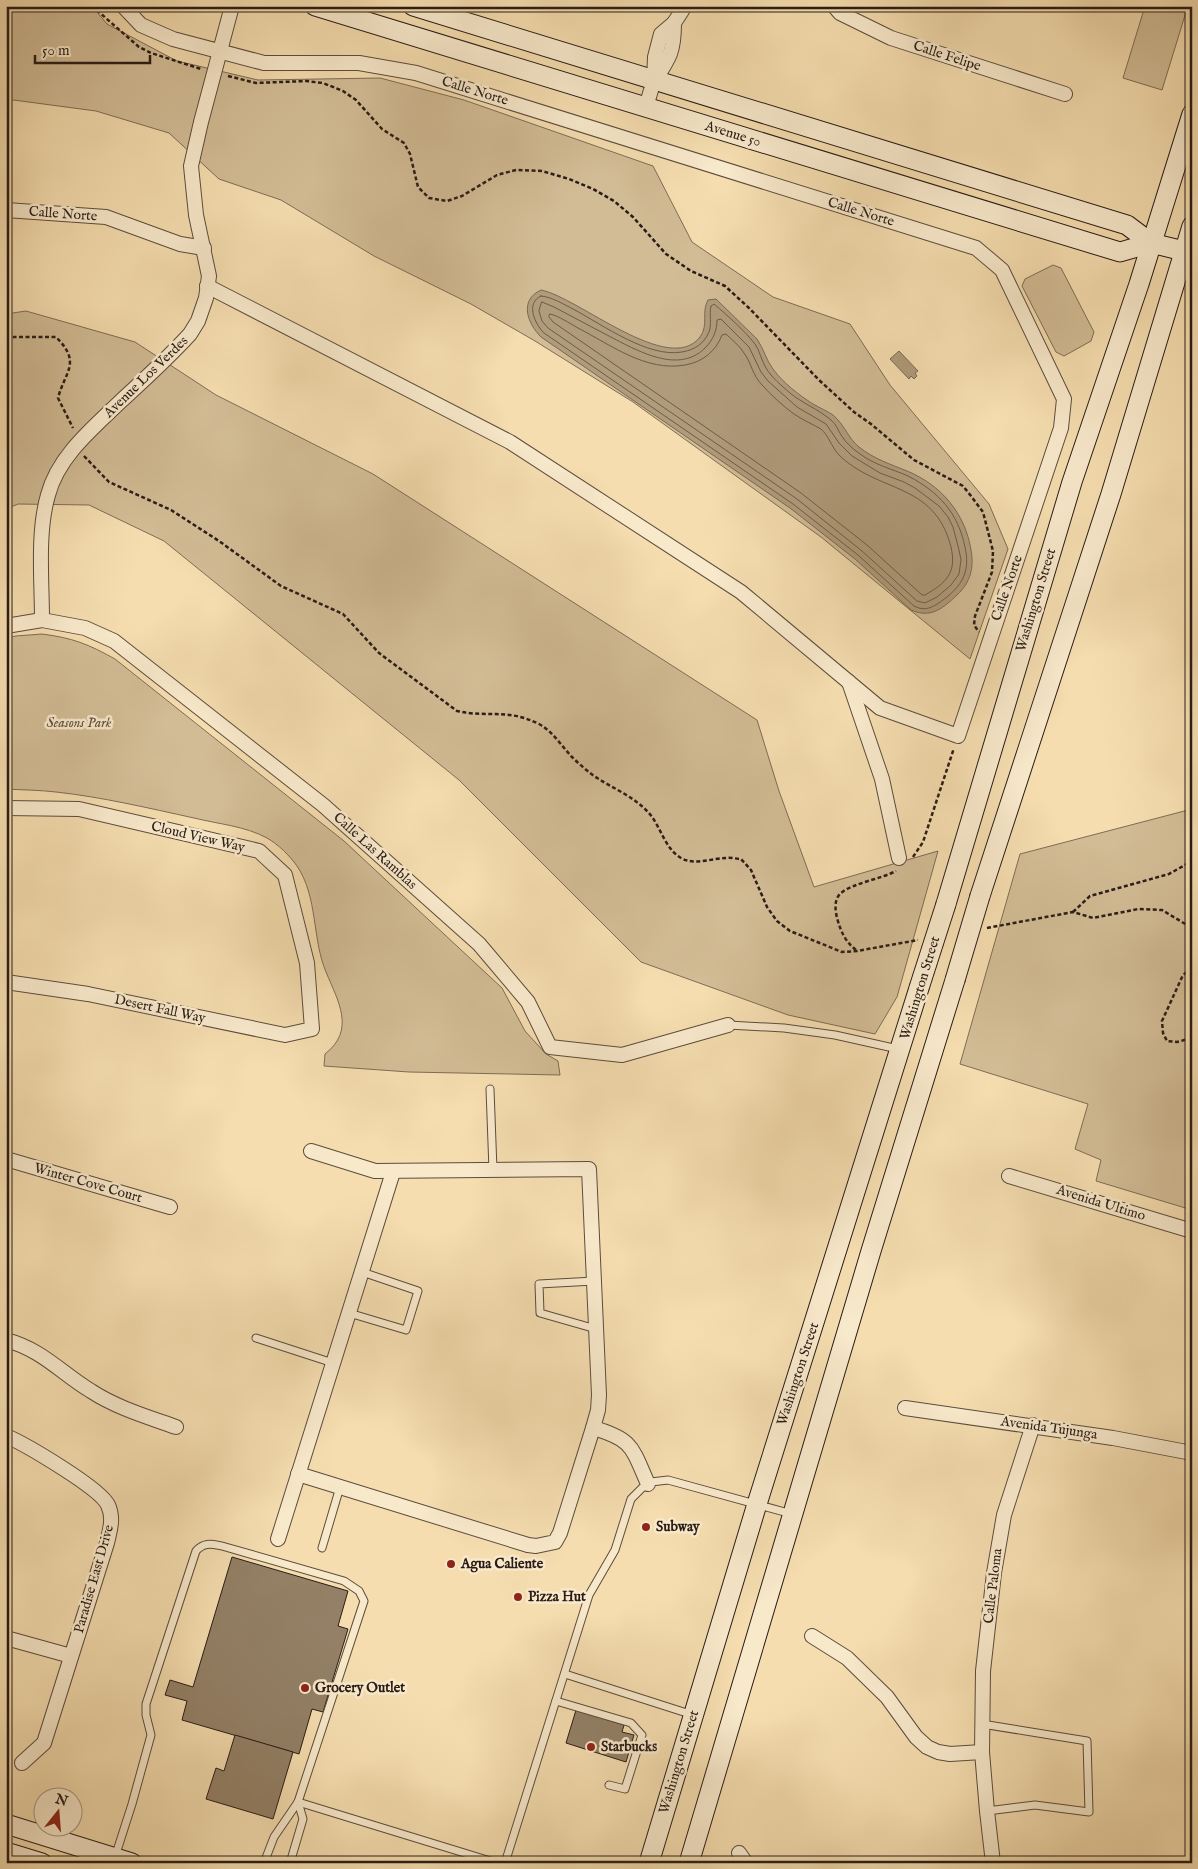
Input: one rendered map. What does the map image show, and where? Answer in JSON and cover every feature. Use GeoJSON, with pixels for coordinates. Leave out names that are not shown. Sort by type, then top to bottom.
{"type":"FeatureCollection","features":[{"type":"Feature","properties":{"kind":"main road","name":"Avenue 50"},"geometry":{"type":"LineString","coordinates":[[315,6],[1120,252],[1151,243]]}},
{"type":"Feature","properties":{"kind":"main road","name":"Avenue 50"},"geometry":{"type":"LineString","coordinates":[[420,7],[1128,225],[1151,243],[1188,252]]}},
{"type":"Feature","properties":{"kind":"main road","name":"Washington Street"},"geometry":{"type":"LineString","coordinates":[[649,1863],[757,1504],[946,904],[1072,482],[1139,284],[1192,114]]}},
{"type":"Feature","properties":{"kind":"main road"},"geometry":{"type":"LineString","coordinates":[[689,1863],[792,1514],[980,896],[1111,494],[1170,294],[1188,252],[1192,226]]}},
{"type":"Feature","properties":{"kind":"main road"},"geometry":{"type":"LineString","coordinates":[[6,1824],[123,1860]]}},
{"type":"Feature","properties":{"kind":"main road"},"geometry":{"type":"LineString","coordinates":[[6,1852],[42,1863]]}},
{"type":"Feature","properties":{"kind":"street","name":"Calle Norte"},"geometry":{"type":"LineString","coordinates":[[123,6],[142,25],[173,40],[264,63],[359,63],[416,73],[976,248],[1002,270],[1064,399],[1061,428],[958,736],[880,708],[741,592],[510,442],[208,286]]}},
{"type":"Feature","properties":{"kind":"street","name":"Avenue Los Verdes"},"geometry":{"type":"LineString","coordinates":[[42,620],[42,531],[47,496],[59,470],[79,443],[190,334],[198,321],[206,298],[209,276],[196,215],[191,166],[232,6]]}},
{"type":"Feature","properties":{"kind":"street"},"geometry":{"type":"LineString","coordinates":[[646,107],[654,80],[655,57],[661,34],[674,23],[685,6]]}},
{"type":"Feature","properties":{"kind":"street","name":"Calle Felipe"},"geometry":{"type":"LineString","coordinates":[[834,6],[840,13],[891,38],[1065,94]]}},
{"type":"Feature","properties":{"kind":"street","name":"Calle Norte"},"geometry":{"type":"LineString","coordinates":[[6,210],[106,217],[180,244],[204,248]]}},
{"type":"Feature","properties":{"kind":"street","name":"Calle Las Ramblas"},"geometry":{"type":"LineString","coordinates":[[6,626],[42,620],[85,628],[114,641],[323,804],[479,944],[528,1002],[550,1047],[622,1055],[728,1025]]}},
{"type":"Feature","properties":{"kind":"street"},"geometry":{"type":"LineString","coordinates":[[848,682],[882,779],[899,858]]}},
{"type":"Feature","properties":{"kind":"street","name":"Cloud View Way"},"geometry":{"type":"LineString","coordinates":[[6,808],[79,809],[259,851],[285,875],[307,963],[312,1029]]}},
{"type":"Feature","properties":{"kind":"street","name":"Desert Fall Way"},"geometry":{"type":"LineString","coordinates":[[6,982],[88,994],[285,1035],[312,1029]]}},
{"type":"Feature","properties":{"kind":"street"},"geometry":{"type":"LineString","coordinates":[[298,1474],[528,1546],[548,1544],[555,1542],[560,1533],[598,1410],[589,1169],[375,1171],[310,1151]]}},
{"type":"Feature","properties":{"kind":"street","name":"Winter Cove Court"},"geometry":{"type":"LineString","coordinates":[[6,1159],[170,1207]]}},
{"type":"Feature","properties":{"kind":"street"},"geometry":{"type":"LineString","coordinates":[[278,1539],[393,1172]]}},
{"type":"Feature","properties":{"kind":"street","name":"Avenida Ultimo"},"geometry":{"type":"LineString","coordinates":[[1009,1176],[1192,1231]]}},
{"type":"Feature","properties":{"kind":"street"},"geometry":{"type":"LineString","coordinates":[[6,1340],[44,1356],[91,1392],[119,1406],[176,1427]]}},
{"type":"Feature","properties":{"kind":"street","name":"Avenida Tujunga"},"geometry":{"type":"LineString","coordinates":[[905,1408],[1032,1425],[1192,1453]]}},
{"type":"Feature","properties":{"kind":"street","name":"Calle Paloma"},"geometry":{"type":"LineString","coordinates":[[993,1863],[982,1752],[983,1670],[994,1573],[1004,1515],[1032,1425]]}},
{"type":"Feature","properties":{"kind":"street"},"geometry":{"type":"LineString","coordinates":[[593,1428],[614,1434],[625,1441],[634,1454],[648,1484]]}},
{"type":"Feature","properties":{"kind":"street","name":"Paradise East Drive"},"geometry":{"type":"LineString","coordinates":[[6,1436],[84,1482],[100,1494],[108,1504],[112,1522],[44,1743],[22,1763]]}},
{"type":"Feature","properties":{"kind":"street"},"geometry":{"type":"LineString","coordinates":[[812,1636],[847,1658],[887,1697],[916,1737],[927,1747],[938,1752],[950,1754],[982,1752]]}},
{"type":"Feature","properties":{"kind":"street"},"geometry":{"type":"LineString","coordinates":[[6,1638],[71,1656]]}},
{"type":"Feature","properties":{"kind":"lane"},"geometry":{"type":"LineString","coordinates":[[728,1025],[784,1028],[835,1035],[901,1049]]}},
{"type":"Feature","properties":{"kind":"lane"},"geometry":{"type":"LineString","coordinates":[[490,1089],[493,1170]]}},
{"type":"Feature","properties":{"kind":"lane"},"geometry":{"type":"LineString","coordinates":[[349,1313],[406,1330],[418,1291],[362,1272]]}},
{"type":"Feature","properties":{"kind":"lane"},"geometry":{"type":"LineString","coordinates":[[594,1281],[539,1284],[540,1313],[596,1330]]}},
{"type":"Feature","properties":{"kind":"lane"},"geometry":{"type":"LineString","coordinates":[[256,1338],[333,1363]]}},
{"type":"Feature","properties":{"kind":"lane"},"geometry":{"type":"LineString","coordinates":[[505,1863],[590,1595],[614,1550],[631,1499],[651,1482],[668,1480],[792,1514]]}},
{"type":"Feature","properties":{"kind":"lane"},"geometry":{"type":"LineString","coordinates":[[322,1548],[340,1487]]}},
{"type":"Feature","properties":{"kind":"lane"},"geometry":{"type":"LineString","coordinates":[[123,1860],[132,1804],[151,1735],[146,1715],[146,1704],[196,1551],[201,1545],[207,1544],[222,1546],[344,1581],[359,1591],[364,1601],[298,1802],[274,1837],[264,1863]]}},
{"type":"Feature","properties":{"kind":"lane"},"geometry":{"type":"LineString","coordinates":[[565,1674],[693,1715]]}},
{"type":"Feature","properties":{"kind":"lane"},"geometry":{"type":"LineString","coordinates":[[556,1701],[631,1723],[642,1735],[625,1789],[608,1785]]}},
{"type":"Feature","properties":{"kind":"lane"},"geometry":{"type":"LineString","coordinates":[[982,1724],[1087,1741],[1089,1812],[1036,1805],[987,1811]]}},
{"type":"Feature","properties":{"kind":"lane"},"geometry":{"type":"LineString","coordinates":[[290,1863],[304,1819],[298,1802]]}},
{"type":"Feature","properties":{"kind":"lane"},"geometry":{"type":"LineString","coordinates":[[298,1802],[496,1863]]}},
{"type":"Feature","properties":{"kind":"path"},"geometry":{"type":"LineString","coordinates":[[92,6],[138,47],[151,53],[215,73],[256,83],[306,81],[323,83],[343,91],[356,100],[382,129],[404,143],[410,154],[418,187],[429,198],[448,201],[462,196],[497,175],[516,170],[542,171],[569,179],[614,201],[633,217],[666,254],[691,271],[725,286],[819,380],[854,412],[914,460],[963,486],[983,512],[993,551],[992,572],[975,616],[974,625],[979,632],[990,640]]}},
{"type":"Feature","properties":{"kind":"path"},"geometry":{"type":"LineString","coordinates":[[6,337],[56,337],[66,347],[70,359],[70,370],[61,384],[58,398],[84,456],[109,482],[171,510],[219,541],[281,586],[344,614],[379,653],[457,711],[468,714],[500,713],[522,716],[541,725],[571,756],[594,776],[625,794],[647,812],[658,826],[668,846],[681,858],[694,862],[727,858],[741,859],[751,870],[767,907],[777,921],[790,931],[842,952],[857,952],[926,939]]}},
{"type":"Feature","properties":{"kind":"path"},"geometry":{"type":"LineString","coordinates":[[1073,912],[1090,896],[1169,874],[1192,861]]}},
{"type":"Feature","properties":{"kind":"path"},"geometry":{"type":"LineString","coordinates":[[985,928],[1073,912],[1093,918],[1138,909],[1162,910],[1192,928]]}},
{"type":"Feature","properties":{"kind":"path"},"geometry":{"type":"LineString","coordinates":[[1192,968],[1183,975],[1162,1021],[1163,1033],[1167,1040],[1177,1042],[1192,1038]]}},
{"type":"Feature","properties":{"kind":"green space"},"geometry":{"type":"Polygon","coordinates":[[[6,6],[92,6],[107,24],[177,61],[258,80],[380,78],[464,100],[653,166],[692,242],[773,297],[850,324],[890,385],[989,504],[1008,549],[970,659],[821,537],[633,402],[535,341],[471,304],[374,256],[281,200],[219,179],[169,133],[96,111],[6,99],[6,6]]]}},
{"type":"Feature","properties":{"kind":"green space"},"geometry":{"type":"Polygon","coordinates":[[[1145,6],[1169,6],[1186,12],[1162,90],[1123,78],[1145,6]]]}},
{"type":"Feature","properties":{"kind":"green space"},"geometry":{"type":"Polygon","coordinates":[[[1053,265],[1061,268],[1094,332],[1091,341],[1064,356],[1056,352],[1022,286],[1025,279],[1053,265]]]}},
{"type":"Feature","properties":{"kind":"green space"},"geometry":{"type":"Polygon","coordinates":[[[26,311],[135,342],[216,395],[373,474],[757,720],[779,791],[814,887],[938,851],[897,997],[875,1034],[788,1015],[641,962],[459,780],[164,541],[89,505],[18,504],[6,509],[6,314],[26,311]]]}},
{"type":"Feature","properties":{"kind":"green space","name":"Seasons Park"},"geometry":{"type":"Polygon","coordinates":[[[42,634],[80,642],[115,659],[344,841],[502,988],[525,1031],[546,1054],[558,1061],[560,1075],[409,1072],[324,1066],[325,1054],[340,1035],[342,1015],[322,959],[312,904],[304,878],[294,862],[280,847],[267,838],[250,831],[142,807],[73,794],[6,789],[6,638],[42,634]]]}},
{"type":"Feature","properties":{"kind":"green space"},"geometry":{"type":"Polygon","coordinates":[[[1192,809],[1192,1210],[1096,1181],[1101,1160],[1075,1149],[1088,1104],[960,1064],[1020,854],[1192,809]]]}},
{"type":"Feature","properties":{"kind":"water"},"geometry":{"type":"Polygon","coordinates":[[[541,290],[557,296],[646,342],[667,348],[686,347],[700,337],[704,328],[705,309],[708,300],[716,299],[757,339],[773,369],[791,388],[802,397],[833,415],[855,443],[870,455],[931,484],[950,502],[963,524],[971,550],[972,568],[966,585],[952,600],[936,611],[925,613],[911,610],[855,559],[790,508],[541,337],[529,319],[528,306],[534,294],[541,290]]]}},
{"type":"Feature","properties":{"kind":"water"},"geometry":{"type":"Polygon","coordinates":[[[899,351],[918,371],[915,373],[917,376],[914,379],[911,376],[909,379],[890,359],[899,351]]]}},
{"type":"Feature","properties":{"kind":"building"},"geometry":{"type":"Polygon","coordinates":[[[232,1557],[348,1591],[338,1626],[348,1629],[323,1712],[312,1709],[299,1754],[182,1720],[187,1701],[165,1695],[170,1680],[193,1687],[232,1557]]]}},
{"type":"Feature","properties":{"kind":"building"},"geometry":{"type":"Polygon","coordinates":[[[576,1710],[624,1725],[622,1732],[634,1735],[626,1762],[566,1743],[576,1710]]]}},
{"type":"Feature","properties":{"kind":"building"},"geometry":{"type":"Polygon","coordinates":[[[235,1735],[293,1752],[273,1819],[206,1799],[216,1768],[224,1771],[235,1735]]]}},
{"type":"Feature","properties":{"kind":"place","name":"Subway"},"geometry":{"type":"Point","coordinates":[646,1527]}},
{"type":"Feature","properties":{"kind":"place","name":"Agua Caliente"},"geometry":{"type":"Point","coordinates":[451,1564]}},
{"type":"Feature","properties":{"kind":"place","name":"Pizza Hut"},"geometry":{"type":"Point","coordinates":[518,1597]}},
{"type":"Feature","properties":{"kind":"place","name":"Grocery Outlet"},"geometry":{"type":"Point","coordinates":[305,1688]}},
{"type":"Feature","properties":{"kind":"place","name":"Starbucks"},"geometry":{"type":"Point","coordinates":[591,1747]}}]}
